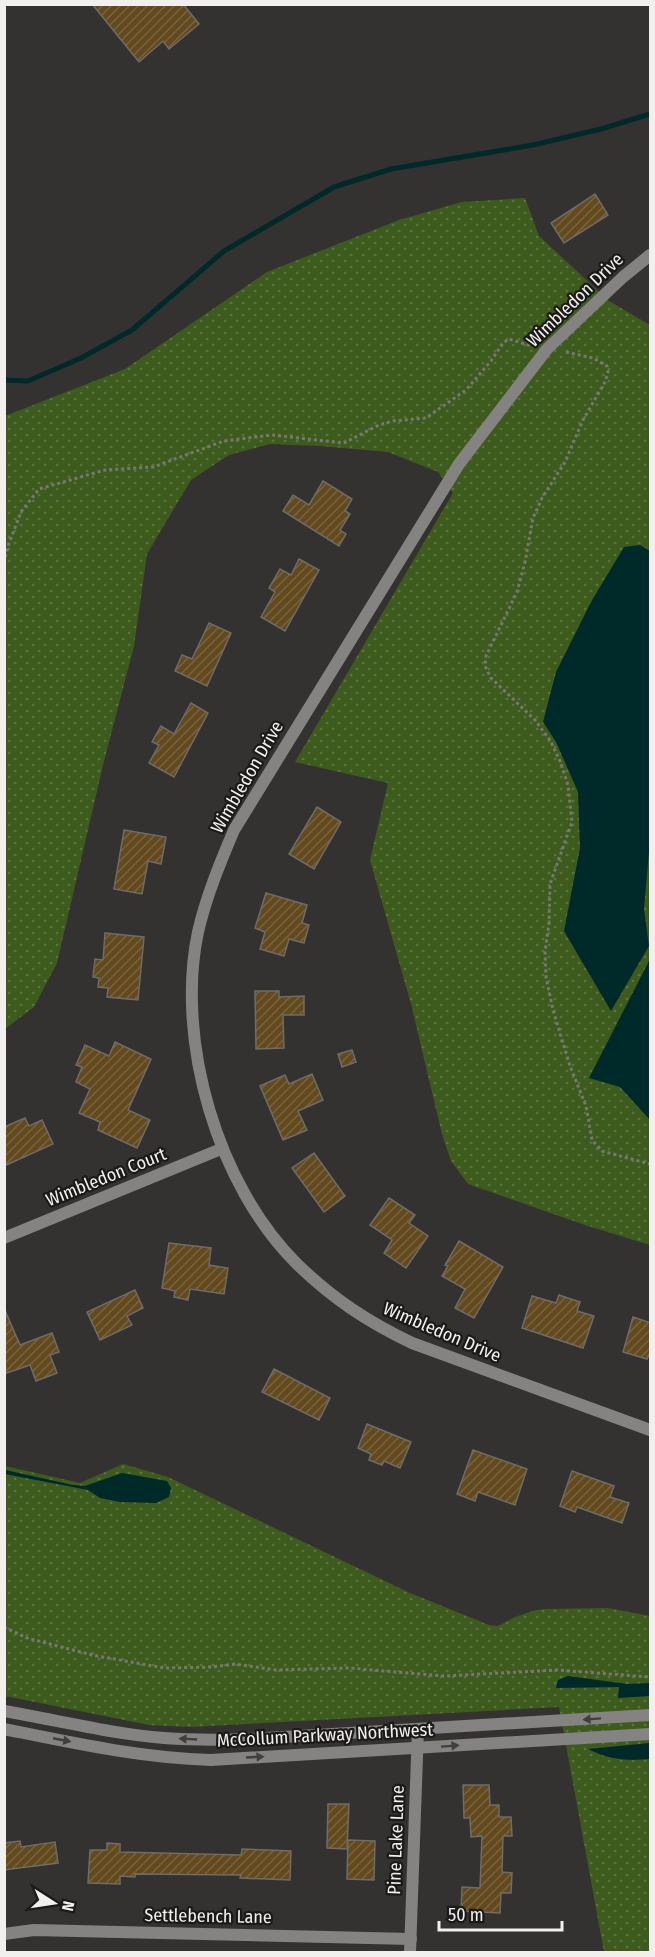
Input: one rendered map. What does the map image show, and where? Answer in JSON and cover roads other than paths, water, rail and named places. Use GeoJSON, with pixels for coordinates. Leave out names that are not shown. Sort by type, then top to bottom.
{"type":"FeatureCollection","features":[{"type":"Feature","properties":{"kind":"street","name":"Wimbledon Drive"},"geometry":{"type":"LineString","coordinates":[[651,255],[547,349],[459,464],[234,830],[206,903],[198,934],[193,980],[194,1027],[199,1073],[221,1149],[241,1187],[266,1226],[296,1262],[331,1295],[377,1326],[412,1343],[651,1430]]}},
{"type":"Feature","properties":{"kind":"street","name":"Wimbledon Court"},"geometry":{"type":"LineString","coordinates":[[4,1238],[221,1149]]}},
{"type":"Feature","properties":{"kind":"street","name":"McCollum Parkway Northwest"},"geometry":{"type":"LineString","coordinates":[[4,1711],[124,1733],[201,1740],[651,1715]]}},
{"type":"Feature","properties":{"kind":"street","name":"McCollum Parkway Northwest"},"geometry":{"type":"LineString","coordinates":[[4,1729],[124,1752],[194,1759],[651,1734]]}},
{"type":"Feature","properties":{"kind":"street","name":"Pine Lake Lane"},"geometry":{"type":"LineString","coordinates":[[410,1953],[417,1729]]}},
{"type":"Feature","properties":{"kind":"street","name":"Settlebench Lane"},"geometry":{"type":"LineString","coordinates":[[4,1934],[34,1930],[411,1939]]}},
{"type":"Feature","properties":{"kind":"water"},"geometry":{"type":"Polygon","coordinates":[[[640,545],[650,551],[650,840],[644,909],[649,946],[611,1011],[564,931],[580,848],[578,792],[556,742],[543,722],[556,672],[591,602],[624,547],[640,545]]]}},
{"type":"Feature","properties":{"kind":"water"},"geometry":{"type":"Polygon","coordinates":[[[650,959],[650,1120],[620,1087],[589,1078],[650,959]]]}},
{"type":"Feature","properties":{"kind":"water"},"geometry":{"type":"Polygon","coordinates":[[[5,1470],[85,1486],[122,1473],[167,1481],[171,1488],[169,1497],[156,1503],[120,1502],[100,1498],[88,1490],[5,1474],[5,1470]]]}},
{"type":"Feature","properties":{"kind":"water"},"geometry":{"type":"Polygon","coordinates":[[[568,1676],[627,1684],[650,1683],[650,1696],[618,1698],[619,1687],[556,1688],[558,1680],[568,1676]]]}},
{"type":"Feature","properties":{"kind":"water"},"geometry":{"type":"Polygon","coordinates":[[[650,1743],[650,1759],[619,1759],[588,1749],[650,1743]]]}},
{"type":"Feature","properties":{"kind":"waterway"},"geometry":{"type":"LineString","coordinates":[[4,380],[28,381],[81,358],[132,330],[224,251],[334,187],[391,169],[533,145],[601,129],[650,114]]}}]}
